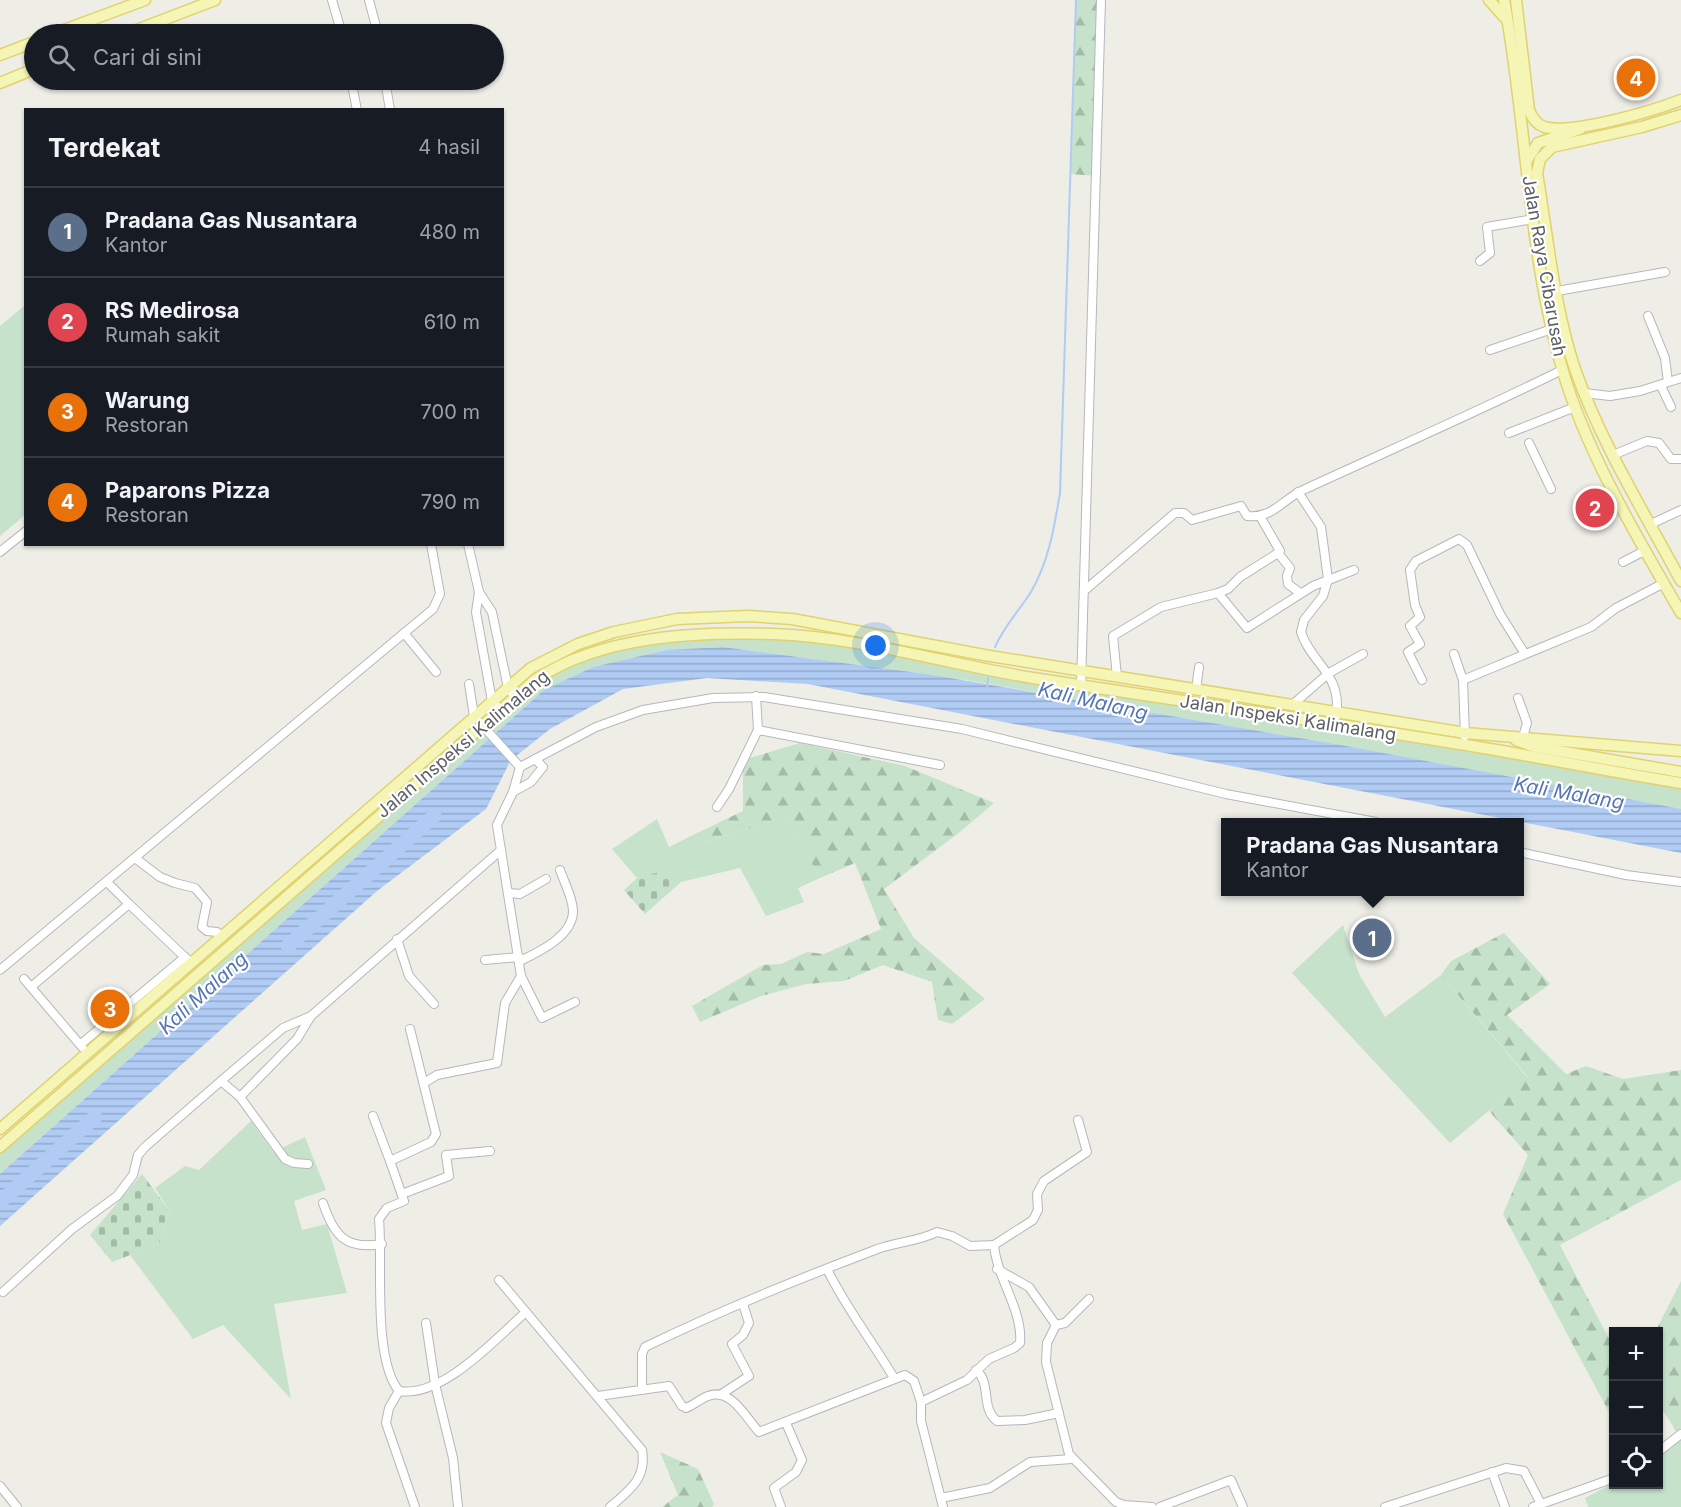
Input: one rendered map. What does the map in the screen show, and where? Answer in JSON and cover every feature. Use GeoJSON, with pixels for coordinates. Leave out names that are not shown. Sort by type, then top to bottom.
{"type":"FeatureCollection","features":[{"type":"Feature","properties":{"kind":"main road"},"geometry":{"type":"LineString","coordinates":[[80,24],[145,0]]}},
{"type":"Feature","properties":{"kind":"main road"},"geometry":{"type":"LineString","coordinates":[[152,24],[215,0]]}},
{"type":"Feature","properties":{"kind":"main road"},"geometry":{"type":"LineString","coordinates":[[1489,0],[1508,22]]}},
{"type":"Feature","properties":{"kind":"main road","name":"Jalan Raya Cibarusah"},"geometry":{"type":"LineString","coordinates":[[1504,0],[1533,219],[1552,329],[1562,370],[1586,435],[1681,613]]}},
{"type":"Feature","properties":{"kind":"main road"},"geometry":{"type":"LineString","coordinates":[[1516,0],[1531,115],[1539,124],[1547,128],[1593,125],[1638,115],[1681,100]]}},
{"type":"Feature","properties":{"kind":"main road"},"geometry":{"type":"LineString","coordinates":[[0,55],[24,46]]}},
{"type":"Feature","properties":{"kind":"main road"},"geometry":{"type":"LineString","coordinates":[[0,83],[24,73]]}},
{"type":"Feature","properties":{"kind":"main road","name":"Jalan Raya Cibarusah"},"geometry":{"type":"LineString","coordinates":[[1681,115],[1642,127],[1542,146],[1537,165],[1557,291],[1574,367],[1613,455],[1681,581]]}},
{"type":"Feature","properties":{"kind":"main road"},"geometry":{"type":"LineString","coordinates":[[1520,118],[1524,128],[1542,146]]}},
{"type":"Feature","properties":{"kind":"main road"},"geometry":{"type":"LineString","coordinates":[[1526,164],[1530,151],[1593,125]]}},
{"type":"Feature","properties":{"kind":"main road","name":"Jalan Inspeksi Kalimalang"},"geometry":{"type":"LineString","coordinates":[[0,1147],[511,692],[559,652],[614,632],[677,619],[748,616],[817,621],[952,650],[1465,733],[1681,751]]}},
{"type":"Feature","properties":{"kind":"main road"},"geometry":{"type":"LineString","coordinates":[[785,634],[787,618]]}},
{"type":"Feature","properties":{"kind":"main road","name":"Jalan Inspeksi Kalimalang"},"geometry":{"type":"LineString","coordinates":[[526,680],[571,661],[621,645],[683,636],[785,634],[838,641],[983,670],[1498,750],[1681,783]]}},
{"type":"Feature","properties":{"kind":"main road"},"geometry":{"type":"LineString","coordinates":[[1169,699],[1170,686]]}},
{"type":"Feature","properties":{"kind":"main road"},"geometry":{"type":"LineString","coordinates":[[1245,711],[1246,698]]}},
{"type":"Feature","properties":{"kind":"main road","name":"Jalan Inspeksi Kalimalang"},"geometry":{"type":"LineString","coordinates":[[0,1130],[84,1049],[188,960],[220,938],[478,721]]}},
{"type":"Feature","properties":{"kind":"main road"},"geometry":{"type":"LineString","coordinates":[[1504,736],[1537,747],[1681,772]]}},
{"type":"Feature","properties":{"kind":"main road"},"geometry":{"type":"LineString","coordinates":[[1498,750],[1537,747]]}},
{"type":"Feature","properties":{"kind":"street"},"geometry":{"type":"LineString","coordinates":[[332,0],[339,24]]}},
{"type":"Feature","properties":{"kind":"street"},"geometry":{"type":"LineString","coordinates":[[369,0],[375,24]]}},
{"type":"Feature","properties":{"kind":"street"},"geometry":{"type":"LineString","coordinates":[[1081,685],[1101,0]]}},
{"type":"Feature","properties":{"kind":"street"},"geometry":{"type":"LineString","coordinates":[[353,90],[357,108]]}},
{"type":"Feature","properties":{"kind":"street"},"geometry":{"type":"LineString","coordinates":[[387,90],[390,108]]}},
{"type":"Feature","properties":{"kind":"street"},"geometry":{"type":"LineString","coordinates":[[1480,261],[1490,253],[1487,227],[1533,219]]}},
{"type":"Feature","properties":{"kind":"street"},"geometry":{"type":"LineString","coordinates":[[1557,291],[1665,272]]}},
{"type":"Feature","properties":{"kind":"street"},"geometry":{"type":"LineString","coordinates":[[1648,315],[1665,358],[1664,384],[1671,407]]}},
{"type":"Feature","properties":{"kind":"street"},"geometry":{"type":"LineString","coordinates":[[1490,350],[1552,329]]}},
{"type":"Feature","properties":{"kind":"street"},"geometry":{"type":"LineString","coordinates":[[1084,591],[1175,513],[1184,513],[1192,519],[1240,506],[1247,516],[1262,518],[1298,492],[1426,436],[1562,370]]}},
{"type":"Feature","properties":{"kind":"street"},"geometry":{"type":"LineString","coordinates":[[1584,393],[1610,396],[1681,378]]}},
{"type":"Feature","properties":{"kind":"street"},"geometry":{"type":"LineString","coordinates":[[1509,433],[1575,407]]}},
{"type":"Feature","properties":{"kind":"street"},"geometry":{"type":"LineString","coordinates":[[1613,455],[1647,441],[1659,443],[1671,459],[1681,459]]}},
{"type":"Feature","properties":{"kind":"street"},"geometry":{"type":"LineString","coordinates":[[1529,443],[1551,489]]}},
{"type":"Feature","properties":{"kind":"street"},"geometry":{"type":"LineString","coordinates":[[1298,492],[1321,527],[1328,579],[1323,596],[1304,620],[1301,632],[1329,673],[1337,698],[1335,725]]}},
{"type":"Feature","properties":{"kind":"street"},"geometry":{"type":"LineString","coordinates":[[1651,524],[1681,510]]}},
{"type":"Feature","properties":{"kind":"street"},"geometry":{"type":"LineString","coordinates":[[1262,518],[1278,544],[1278,553],[1290,568],[1287,576],[1288,584],[1300,593]]}},
{"type":"Feature","properties":{"kind":"street"},"geometry":{"type":"LineString","coordinates":[[0,552],[24,533]]}},
{"type":"Feature","properties":{"kind":"street"},"geometry":{"type":"LineString","coordinates":[[1422,680],[1408,652],[1420,644],[1410,626],[1420,617],[1415,605],[1410,570],[1416,561],[1459,539],[1467,545],[1500,614],[1525,654]]}},
{"type":"Feature","properties":{"kind":"street"},"geometry":{"type":"LineString","coordinates":[[0,970],[433,609],[440,594],[431,546]]}},
{"type":"Feature","properties":{"kind":"street"},"geometry":{"type":"LineString","coordinates":[[468,546],[479,592],[476,612],[496,705]]}},
{"type":"Feature","properties":{"kind":"street"},"geometry":{"type":"LineString","coordinates":[[1623,562],[1646,550]]}},
{"type":"Feature","properties":{"kind":"street"},"geometry":{"type":"LineString","coordinates":[[1117,677],[1112,640],[1116,632],[1161,608],[1228,589],[1240,577],[1278,553]]}},
{"type":"Feature","properties":{"kind":"street"},"geometry":{"type":"LineString","coordinates":[[1218,593],[1247,628],[1300,593],[1328,579],[1354,570]]}},
{"type":"Feature","properties":{"kind":"street"},"geometry":{"type":"LineString","coordinates":[[1463,680],[1591,627],[1616,608],[1664,583]]}},
{"type":"Feature","properties":{"kind":"street"},"geometry":{"type":"LineString","coordinates":[[479,592],[488,602],[492,612],[511,692]]}},
{"type":"Feature","properties":{"kind":"street"},"geometry":{"type":"LineString","coordinates":[[404,633],[436,672]]}},
{"type":"Feature","properties":{"kind":"street"},"geometry":{"type":"LineString","coordinates":[[1292,705],[1329,673],[1364,654]]}},
{"type":"Feature","properties":{"kind":"street"},"geometry":{"type":"LineString","coordinates":[[1454,654],[1463,680],[1464,745]]}},
{"type":"Feature","properties":{"kind":"street"},"geometry":{"type":"LineString","coordinates":[[1196,690],[1199,667]]}},
{"type":"Feature","properties":{"kind":"street"},"geometry":{"type":"LineString","coordinates":[[469,684],[478,721],[516,764],[513,792],[497,825],[521,976],[542,1018],[575,1002]]}},
{"type":"Feature","properties":{"kind":"street"},"geometry":{"type":"LineString","coordinates":[[516,764],[535,759],[596,727],[643,710],[692,700],[756,696],[962,729],[1226,794],[1355,818]]}},
{"type":"Feature","properties":{"kind":"street"},"geometry":{"type":"LineString","coordinates":[[717,807],[734,780],[758,730],[756,696]]}},
{"type":"Feature","properties":{"kind":"street"},"geometry":{"type":"LineString","coordinates":[[1518,698],[1527,723],[1523,737]]}},
{"type":"Feature","properties":{"kind":"street"},"geometry":{"type":"LineString","coordinates":[[758,730],[940,765]]}},
{"type":"Feature","properties":{"kind":"street"},"geometry":{"type":"LineString","coordinates":[[513,792],[537,777],[543,767],[535,759]]}},
{"type":"Feature","properties":{"kind":"street"},"geometry":{"type":"LineString","coordinates":[[240,1097],[297,1039],[311,1016],[501,850]]}},
{"type":"Feature","properties":{"kind":"street"},"geometry":{"type":"LineString","coordinates":[[1524,853],[1626,875],[1681,882]]}},
{"type":"Feature","properties":{"kind":"street"},"geometry":{"type":"LineString","coordinates":[[135,858],[160,876],[202,892],[207,902],[202,927],[207,931],[217,932],[220,938]]}},
{"type":"Feature","properties":{"kind":"street"},"geometry":{"type":"LineString","coordinates":[[485,960],[520,959],[553,942],[571,921],[573,908],[560,870]]}},
{"type":"Feature","properties":{"kind":"street"},"geometry":{"type":"LineString","coordinates":[[509,893],[520,894],[546,879]]}},
{"type":"Feature","properties":{"kind":"street"},"geometry":{"type":"LineString","coordinates":[[106,882],[188,960]]}},
{"type":"Feature","properties":{"kind":"street"},"geometry":{"type":"LineString","coordinates":[[31,987],[129,904]]}},
{"type":"Feature","properties":{"kind":"street"},"geometry":{"type":"LineString","coordinates":[[397,939],[403,964],[409,976],[434,1004]]}},
{"type":"Feature","properties":{"kind":"street"},"geometry":{"type":"LineString","coordinates":[[424,1083],[437,1075],[497,1063],[505,1003],[521,976]]}},
{"type":"Feature","properties":{"kind":"street"},"geometry":{"type":"LineString","coordinates":[[24,979],[84,1049]]}},
{"type":"Feature","properties":{"kind":"street"},"geometry":{"type":"LineString","coordinates":[[3,1292],[72,1229],[117,1196],[134,1175],[138,1155],[145,1147],[283,1028],[311,1016]]}},
{"type":"Feature","properties":{"kind":"street"},"geometry":{"type":"LineString","coordinates":[[390,1161],[435,1138],[436,1124],[410,1029]]}},
{"type":"Feature","properties":{"kind":"street"},"geometry":{"type":"LineString","coordinates":[[221,1081],[240,1097],[285,1159],[294,1163],[308,1164]]}},
{"type":"Feature","properties":{"kind":"street"},"geometry":{"type":"LineString","coordinates":[[373,1116],[402,1194],[402,1203],[387,1208],[380,1214],[382,1244],[379,1275],[385,1352],[399,1391],[386,1415],[387,1430],[415,1507]]}},
{"type":"Feature","properties":{"kind":"street"},"geometry":{"type":"LineString","coordinates":[[642,1390],[642,1354],[645,1347],[826,1269],[878,1249],[924,1238],[937,1232],[952,1236],[970,1246],[994,1245],[1034,1220],[1038,1210],[1037,1194],[1044,1181],[1087,1152],[1078,1120]]}},
{"type":"Feature","properties":{"kind":"street"},"geometry":{"type":"LineString","coordinates":[[402,1194],[449,1176],[446,1155],[490,1151]]}},
{"type":"Feature","properties":{"kind":"street"},"geometry":{"type":"LineString","coordinates":[[323,1203],[331,1226],[350,1242],[362,1247],[382,1244]]}},
{"type":"Feature","properties":{"kind":"street"},"geometry":{"type":"LineString","coordinates":[[921,1402],[967,1380],[989,1359],[1020,1343],[1018,1321],[997,1269],[994,1245]]}},
{"type":"Feature","properties":{"kind":"street"},"geometry":{"type":"LineString","coordinates":[[826,1269],[840,1296],[894,1378]]}},
{"type":"Feature","properties":{"kind":"street"},"geometry":{"type":"LineString","coordinates":[[997,1269],[1029,1287],[1056,1325]]}},
{"type":"Feature","properties":{"kind":"street"},"geometry":{"type":"LineString","coordinates":[[499,1280],[637,1441],[644,1461],[638,1482],[610,1507]]}},
{"type":"Feature","properties":{"kind":"street"},"geometry":{"type":"LineString","coordinates":[[1056,1325],[1065,1323],[1089,1299]]}},
{"type":"Feature","properties":{"kind":"street"},"geometry":{"type":"LineString","coordinates":[[598,1396],[669,1386],[682,1406],[687,1408],[707,1396],[720,1395],[749,1376],[732,1344],[743,1335],[749,1323],[743,1304]]}},
{"type":"Feature","properties":{"kind":"street"},"geometry":{"type":"LineString","coordinates":[[399,1391],[435,1384],[453,1376],[526,1312]]}},
{"type":"Feature","properties":{"kind":"street"},"geometry":{"type":"LineString","coordinates":[[426,1323],[435,1384],[453,1458],[458,1507]]}},
{"type":"Feature","properties":{"kind":"street"},"geometry":{"type":"LineString","coordinates":[[1056,1325],[1047,1343],[1045,1357],[1054,1401],[1072,1459],[1116,1502],[1124,1505],[1152,1507]]}},
{"type":"Feature","properties":{"kind":"street"},"geometry":{"type":"LineString","coordinates":[[976,1370],[984,1382],[991,1415],[997,1421],[1025,1420],[1059,1413]]}},
{"type":"Feature","properties":{"kind":"street"},"geometry":{"type":"LineString","coordinates":[[720,1395],[734,1403],[759,1432],[905,1375],[914,1381],[921,1402],[921,1421],[942,1503],[990,1488],[1030,1462],[1072,1459]]}},
{"type":"Feature","properties":{"kind":"street"},"geometry":{"type":"LineString","coordinates":[[781,1507],[774,1488],[796,1472],[802,1460],[786,1423]]}},
{"type":"Feature","properties":{"kind":"street"},"geometry":{"type":"LineString","coordinates":[[1663,1449],[1681,1434]]}},
{"type":"Feature","properties":{"kind":"street"},"geometry":{"type":"LineString","coordinates":[[1385,1507],[1492,1472],[1515,1467],[1524,1471],[1537,1505],[1609,1480]]}},
{"type":"Feature","properties":{"kind":"street"},"geometry":{"type":"LineString","coordinates":[[1492,1472],[1505,1507]]}},
{"type":"Feature","properties":{"kind":"street"},"geometry":{"type":"LineString","coordinates":[[1160,1507],[1231,1480],[1243,1507]]}},
{"type":"Feature","properties":{"kind":"street"},"geometry":{"type":"LineString","coordinates":[[0,1486],[18,1507]]}},
{"type":"Feature","properties":{"kind":"green space"},"geometry":{"type":"Polygon","coordinates":[[[1076,0],[1101,0],[1096,176],[1071,174],[1076,0]]]}},
{"type":"Feature","properties":{"kind":"green space"},"geometry":{"type":"Polygon","coordinates":[[[24,306],[24,516],[0,536],[0,326],[24,306]]]}},
{"type":"Feature","properties":{"kind":"green space"},"geometry":{"type":"Polygon","coordinates":[[[778,634],[1681,783],[1681,810],[1287,736],[966,680],[723,647],[666,650],[593,667],[544,690],[0,1174],[0,1147],[535,680],[621,645],[778,634]]]}},
{"type":"Feature","properties":{"kind":"green space"},"geometry":{"type":"Polygon","coordinates":[[[800,743],[905,766],[994,803],[960,832],[884,889],[914,938],[985,999],[952,1024],[938,1020],[932,982],[883,965],[844,981],[806,984],[761,996],[700,1022],[692,1006],[763,965],[781,964],[807,952],[824,954],[881,929],[855,863],[820,878],[786,817],[705,842],[693,835],[743,811],[743,760],[800,743]]]}},
{"type":"Feature","properties":{"kind":"green space"},"geometry":{"type":"Polygon","coordinates":[[[786,817],[820,878],[798,888],[804,902],[766,916],[740,868],[681,882],[671,870],[637,878],[612,849],[657,819],[669,847],[693,835],[705,842],[786,817]]]}},
{"type":"Feature","properties":{"kind":"green space"},"geometry":{"type":"Polygon","coordinates":[[[671,869],[681,882],[645,914],[624,890],[637,878],[671,869]]]}},
{"type":"Feature","properties":{"kind":"green space"},"geometry":{"type":"Polygon","coordinates":[[[1343,925],[1359,974],[1385,1017],[1441,975],[1528,1078],[1450,1143],[1292,973],[1343,925]]]}},
{"type":"Feature","properties":{"kind":"green space"},"geometry":{"type":"Polygon","coordinates":[[[1504,933],[1550,984],[1507,1015],[1566,1074],[1586,1066],[1623,1079],[1681,1070],[1681,1180],[1560,1245],[1609,1337],[1609,1412],[1503,1214],[1528,1155],[1489,1111],[1528,1077],[1441,975],[1451,961],[1504,933]]]}},
{"type":"Feature","properties":{"kind":"green space"},"geometry":{"type":"Polygon","coordinates":[[[251,1121],[273,1152],[305,1137],[326,1190],[294,1201],[302,1230],[327,1224],[347,1293],[274,1304],[291,1399],[223,1325],[193,1339],[130,1255],[159,1244],[169,1210],[155,1188],[185,1166],[199,1170],[251,1121]]]}},
{"type":"Feature","properties":{"kind":"green space"},"geometry":{"type":"Polygon","coordinates":[[[142,1174],[169,1210],[159,1244],[112,1262],[90,1235],[142,1174]]]}},
{"type":"Feature","properties":{"kind":"green space"},"geometry":{"type":"Polygon","coordinates":[[[1681,1281],[1681,1438],[1663,1411],[1663,1327],[1658,1327],[1681,1281]]]}},
{"type":"Feature","properties":{"kind":"green space"},"geometry":{"type":"Polygon","coordinates":[[[1681,1438],[1681,1507],[1588,1507],[1585,1498],[1609,1485],[1609,1489],[1663,1489],[1663,1452],[1681,1438]]]}},
{"type":"Feature","properties":{"kind":"green space"},"geometry":{"type":"Polygon","coordinates":[[[660,1452],[698,1469],[714,1504],[712,1507],[662,1507],[678,1495],[660,1452]]]}},
{"type":"Feature","properties":{"kind":"water"},"geometry":{"type":"Polygon","coordinates":[[[723,647],[933,675],[1346,746],[1681,809],[1681,853],[1524,823],[1524,818],[1500,818],[808,684],[707,678],[623,689],[550,729],[511,760],[486,809],[377,891],[0,1226],[0,1174],[544,690],[593,667],[666,650],[723,647]]]}},
{"type":"Feature","properties":{"kind":"waterway"},"geometry":{"type":"LineString","coordinates":[[995,647],[1037,580],[1047,556],[1060,493],[1076,0]]}},
{"type":"Feature","properties":{"kind":"waterway"},"geometry":{"type":"LineString","coordinates":[[987,687],[988,678]]}},
{"type":"Feature","properties":{"kind":"waterway","name":"Kali Malang"},"geometry":{"type":"LineString","coordinates":[[288,946],[434,816]]}},
{"type":"Feature","properties":{"kind":"waterway","name":"Kali Malang"},"geometry":{"type":"LineString","coordinates":[[0,1202],[95,1117]]}},
{"type":"Feature","properties":{"kind":"place","name":"Paparons Pizza"},"geometry":{"type":"Point","coordinates":[1636,78]}},
{"type":"Feature","properties":{"kind":"place","name":"RS Medirosa"},"geometry":{"type":"Point","coordinates":[1595,508]}},
{"type":"Feature","properties":{"kind":"place","name":"Pradana Gas Nusantara"},"geometry":{"type":"Point","coordinates":[1372,938]}},
{"type":"Feature","properties":{"kind":"place","name":"Warung"},"geometry":{"type":"Point","coordinates":[110,1009]}}]}
